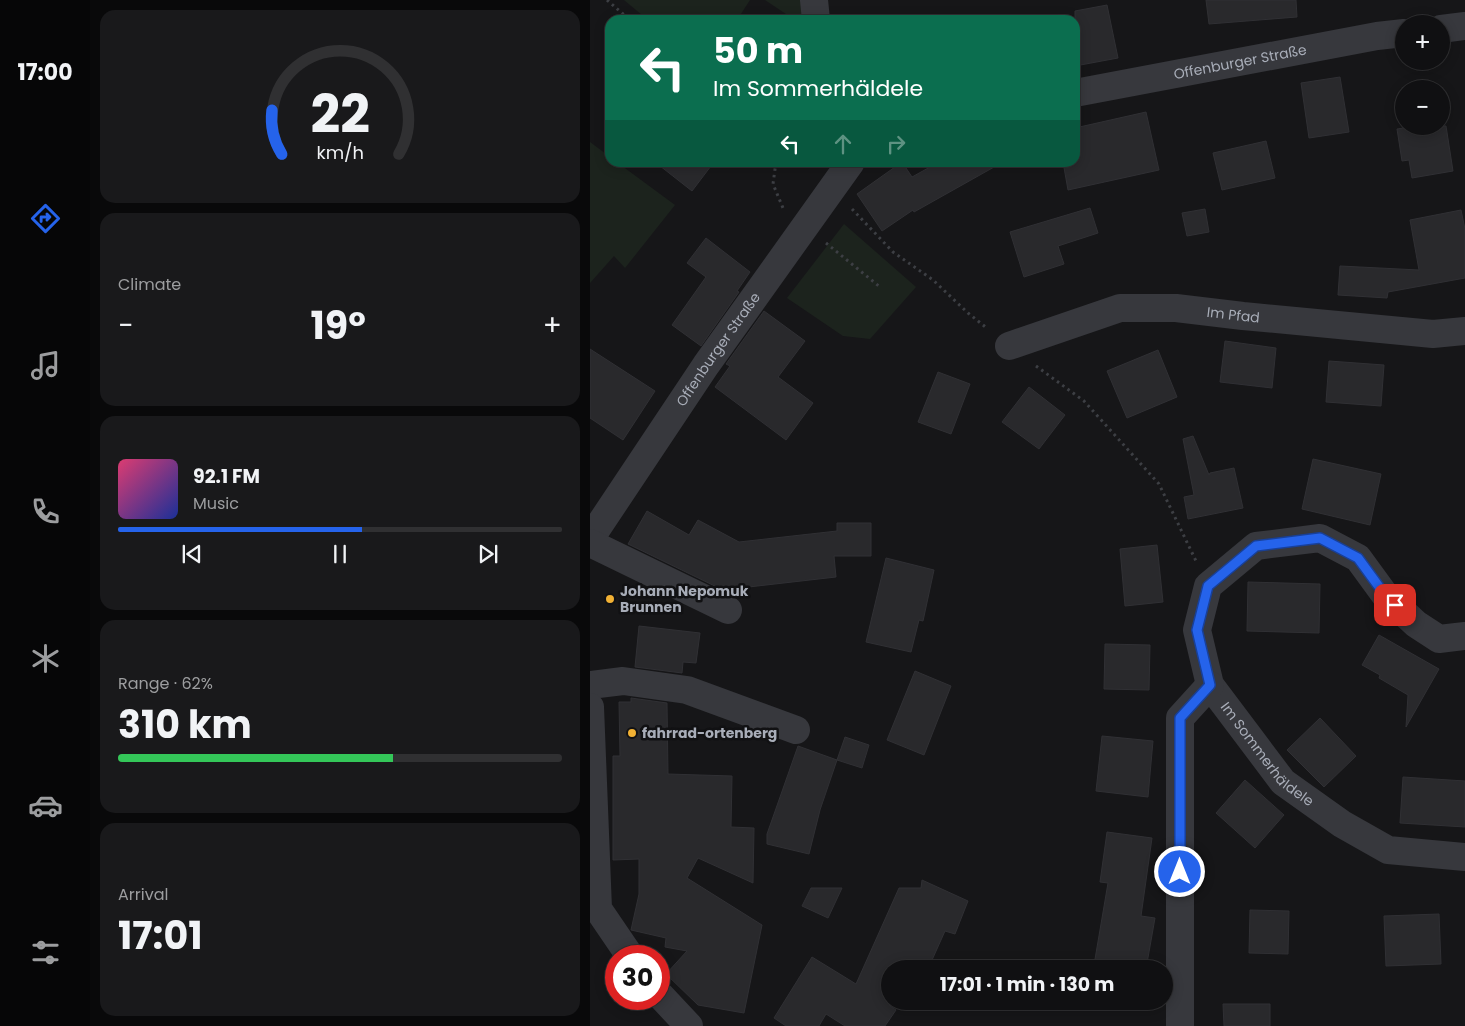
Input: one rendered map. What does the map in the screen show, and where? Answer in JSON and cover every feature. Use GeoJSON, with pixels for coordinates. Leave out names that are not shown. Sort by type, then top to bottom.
{"type":"FeatureCollection","features":[{"type":"Feature","properties":{"kind":"street"},"geometry":{"type":"LineString","coordinates":[[814,0],[816,15]]}},
{"type":"Feature","properties":{"kind":"street","name":"Offenburger Straße"},"geometry":{"type":"LineString","coordinates":[[1080,93],[1395,34]]}},
{"type":"Feature","properties":{"kind":"street","name":"Offenburger Straße"},"geometry":{"type":"LineString","coordinates":[[590,541],[706,365],[847,167]]}},
{"type":"Feature","properties":{"kind":"street","name":"Im Pfad"},"geometry":{"type":"LineString","coordinates":[[1009,346],[1120,308],[1176,308],[1433,334],[1465,332]]}},
{"type":"Feature","properties":{"kind":"street","name":"Im Sommerhäldele"},"geometry":{"type":"LineString","coordinates":[[1465,636],[1439,639],[1416,624],[1385,595],[1358,558],[1320,538],[1256,546],[1208,586],[1197,630],[1210,685],[1283,782],[1342,824],[1388,850],[1465,858]]}},
{"type":"Feature","properties":{"kind":"street"},"geometry":{"type":"LineString","coordinates":[[590,541],[728,610]]}},
{"type":"Feature","properties":{"kind":"street"},"geometry":{"type":"LineString","coordinates":[[590,685],[623,681],[686,690],[796,730]]}},
{"type":"Feature","properties":{"kind":"street"},"geometry":{"type":"LineString","coordinates":[[1180,1026],[1180,718],[1210,685]]}},
{"type":"Feature","properties":{"kind":"street"},"geometry":{"type":"LineString","coordinates":[[590,707],[594,922],[618,945]]}},
{"type":"Feature","properties":{"kind":"street"},"geometry":{"type":"LineString","coordinates":[[670,1006],[689,1026]]}},
{"type":"Feature","properties":{"kind":"path"},"geometry":{"type":"LineString","coordinates":[[607,0],[624,15]]}},
{"type":"Feature","properties":{"kind":"path"},"geometry":{"type":"LineString","coordinates":[[775,167],[773,184],[785,214],[805,226],[880,287]]}},
{"type":"Feature","properties":{"kind":"shaded area"},"geometry":{"type":"Polygon","coordinates":[[[624,0],[750,0],[740,15],[642,15],[624,0]]]}},
{"type":"Feature","properties":{"kind":"shaded area"},"geometry":{"type":"Polygon","coordinates":[[[765,0],[802,0],[804,15],[788,15],[765,0]]]}},
{"type":"Feature","properties":{"kind":"shaded area"},"geometry":{"type":"Polygon","coordinates":[[[590,142],[605,153],[605,167],[623,167],[675,205],[625,268],[614,256],[590,283],[590,142]]]}},
{"type":"Feature","properties":{"kind":"shaded area"},"geometry":{"type":"Polygon","coordinates":[[[844,224],[916,287],[870,339],[843,336],[787,298],[844,224]]]}},
{"type":"Feature","properties":{"kind":"building"},"geometry":{"type":"Polygon","coordinates":[[[1206,0],[1296,0],[1297,17],[1209,24],[1206,0]]]}},
{"type":"Feature","properties":{"kind":"building"},"geometry":{"type":"Polygon","coordinates":[[[1107,5],[1118,58],[1080,65],[1080,15],[1075,15],[1075,11],[1107,5]]]}},
{"type":"Feature","properties":{"kind":"building"},"geometry":{"type":"Polygon","coordinates":[[[1340,77],[1349,132],[1309,138],[1301,83],[1340,77]]]}},
{"type":"Feature","properties":{"kind":"building"},"geometry":{"type":"Polygon","coordinates":[[[1146,112],[1159,170],[1068,190],[1064,167],[1080,167],[1080,127],[1146,112]]]}},
{"type":"Feature","properties":{"kind":"building"},"geometry":{"type":"Polygon","coordinates":[[[1398,135],[1447,135],[1453,171],[1412,178],[1409,160],[1402,161],[1398,135]]]}},
{"type":"Feature","properties":{"kind":"building"},"geometry":{"type":"Polygon","coordinates":[[[1266,141],[1275,178],[1222,190],[1213,153],[1266,141]]]}},
{"type":"Feature","properties":{"kind":"building"},"geometry":{"type":"Polygon","coordinates":[[[661,167],[710,167],[692,191],[661,167]]]}},
{"type":"Feature","properties":{"kind":"building"},"geometry":{"type":"Polygon","coordinates":[[[895,167],[905,167],[912,177],[930,167],[994,167],[914,212],[913,210],[882,231],[857,194],[895,167]]]}},
{"type":"Feature","properties":{"kind":"building"},"geometry":{"type":"Polygon","coordinates":[[[1090,208],[1098,233],[1058,246],[1064,264],[1024,277],[1010,232],[1090,208]]]}},
{"type":"Feature","properties":{"kind":"building"},"geometry":{"type":"Polygon","coordinates":[[[1205,209],[1209,232],[1187,236],[1182,213],[1205,209]]]}},
{"type":"Feature","properties":{"kind":"building"},"geometry":{"type":"Polygon","coordinates":[[[1461,210],[1465,229],[1465,278],[1388,292],[1387,298],[1338,295],[1340,266],[1419,270],[1410,220],[1461,210]]]}},
{"type":"Feature","properties":{"kind":"building"},"geometry":{"type":"Polygon","coordinates":[[[706,238],[750,272],[737,291],[739,292],[701,346],[672,325],[706,277],[687,263],[706,238]]]}},
{"type":"Feature","properties":{"kind":"building"},"geometry":{"type":"Polygon","coordinates":[[[764,311],[805,341],[778,377],[813,403],[786,440],[715,387],[730,366],[726,364],[764,311]]]}},
{"type":"Feature","properties":{"kind":"building"},"geometry":{"type":"Polygon","coordinates":[[[1225,341],[1276,348],[1272,388],[1220,382],[1225,341]]]}},
{"type":"Feature","properties":{"kind":"building"},"geometry":{"type":"Polygon","coordinates":[[[590,349],[655,391],[623,440],[590,418],[590,349]]]}},
{"type":"Feature","properties":{"kind":"building"},"geometry":{"type":"Polygon","coordinates":[[[1158,350],[1177,397],[1127,418],[1107,371],[1158,350]]]}},
{"type":"Feature","properties":{"kind":"building"},"geometry":{"type":"Polygon","coordinates":[[[1329,361],[1384,365],[1381,406],[1326,402],[1329,361]]]}},
{"type":"Feature","properties":{"kind":"building"},"geometry":{"type":"Polygon","coordinates":[[[938,372],[970,384],[951,434],[918,422],[938,372]]]}},
{"type":"Feature","properties":{"kind":"building"},"geometry":{"type":"Polygon","coordinates":[[[1029,387],[1065,415],[1039,449],[1002,422],[1029,387]]]}},
{"type":"Feature","properties":{"kind":"building"},"geometry":{"type":"Polygon","coordinates":[[[1193,436],[1209,475],[1210,473],[1234,468],[1243,508],[1188,519],[1184,497],[1194,495],[1183,439],[1193,436]]]}},
{"type":"Feature","properties":{"kind":"building"},"geometry":{"type":"Polygon","coordinates":[[[1313,459],[1381,474],[1370,525],[1302,509],[1313,459]]]}},
{"type":"Feature","properties":{"kind":"building"},"geometry":{"type":"Polygon","coordinates":[[[647,511],[689,535],[698,520],[739,542],[837,531],[837,523],[871,523],[871,556],[834,556],[836,577],[740,588],[739,590],[723,590],[628,544],[647,511]]]}},
{"type":"Feature","properties":{"kind":"building"},"geometry":{"type":"Polygon","coordinates":[[[1157,545],[1163,602],[1125,606],[1120,549],[1157,545]]]}},
{"type":"Feature","properties":{"kind":"building"},"geometry":{"type":"Polygon","coordinates":[[[886,558],[934,570],[923,621],[919,620],[911,652],[866,642],[886,558]]]}},
{"type":"Feature","properties":{"kind":"building"},"geometry":{"type":"Polygon","coordinates":[[[1248,582],[1320,584],[1319,633],[1247,631],[1248,582]]]}},
{"type":"Feature","properties":{"kind":"building"},"geometry":{"type":"Polygon","coordinates":[[[639,626],[700,633],[696,663],[683,662],[682,673],[635,667],[639,626]]]}},
{"type":"Feature","properties":{"kind":"building"},"geometry":{"type":"Polygon","coordinates":[[[1379,635],[1439,669],[1406,727],[1408,695],[1379,678],[1380,675],[1362,665],[1379,635]]]}},
{"type":"Feature","properties":{"kind":"building"},"geometry":{"type":"Polygon","coordinates":[[[1105,644],[1150,645],[1149,690],[1104,689],[1105,644]]]}},
{"type":"Feature","properties":{"kind":"building"},"geometry":{"type":"Polygon","coordinates":[[[915,671],[951,686],[924,755],[887,740],[915,671]]]}},
{"type":"Feature","properties":{"kind":"building"},"geometry":{"type":"Polygon","coordinates":[[[631,698],[667,703],[668,774],[732,776],[731,827],[754,828],[753,883],[698,858],[687,878],[762,925],[744,1013],[698,1005],[670,978],[670,970],[687,951],[670,948],[670,945],[665,945],[666,938],[631,930],[639,894],[639,859],[613,860],[613,756],[620,756],[619,702],[631,702],[631,698]]]}},
{"type":"Feature","properties":{"kind":"building"},"geometry":{"type":"Polygon","coordinates":[[[1320,718],[1356,756],[1324,787],[1287,750],[1320,718]]]}},
{"type":"Feature","properties":{"kind":"building"},"geometry":{"type":"Polygon","coordinates":[[[1102,736],[1153,741],[1148,797],[1096,791],[1102,736]]]}},
{"type":"Feature","properties":{"kind":"building"},"geometry":{"type":"Polygon","coordinates":[[[845,737],[869,745],[862,768],[837,760],[845,737]]]}},
{"type":"Feature","properties":{"kind":"building"},"geometry":{"type":"Polygon","coordinates":[[[798,746],[837,760],[820,810],[809,854],[767,844],[767,834],[798,746]]]}},
{"type":"Feature","properties":{"kind":"building"},"geometry":{"type":"Polygon","coordinates":[[[1403,777],[1465,781],[1465,827],[1400,823],[1403,777]]]}},
{"type":"Feature","properties":{"kind":"building"},"geometry":{"type":"Polygon","coordinates":[[[1245,780],[1284,815],[1255,848],[1216,813],[1245,780]]]}},
{"type":"Feature","properties":{"kind":"building"},"geometry":{"type":"Polygon","coordinates":[[[1107,832],[1152,838],[1141,916],[1155,918],[1148,960],[1095,960],[1108,883],[1100,882],[1107,832]]]}},
{"type":"Feature","properties":{"kind":"building"},"geometry":{"type":"Polygon","coordinates":[[[922,880],[968,901],[955,934],[945,931],[932,960],[881,960],[881,1010],[896,1010],[885,1026],[845,1026],[826,1014],[819,1026],[786,1026],[774,1018],[812,957],[856,984],[899,888],[921,888],[922,880]]]}},
{"type":"Feature","properties":{"kind":"building"},"geometry":{"type":"Polygon","coordinates":[[[811,888],[842,888],[828,918],[802,906],[811,888]]]}},
{"type":"Feature","properties":{"kind":"building"},"geometry":{"type":"Polygon","coordinates":[[[1250,910],[1289,911],[1288,954],[1249,953],[1250,910]]]}},
{"type":"Feature","properties":{"kind":"building"},"geometry":{"type":"Polygon","coordinates":[[[1439,914],[1441,964],[1386,966],[1384,916],[1439,914]]]}},
{"type":"Feature","properties":{"kind":"building"},"geometry":{"type":"Polygon","coordinates":[[[1223,1004],[1270,1004],[1270,1026],[1224,1026],[1223,1004]]]}},
{"type":"Feature","properties":{"kind":"place","name":"Johann Nepomuk Brunnen"},"geometry":{"type":"Point","coordinates":[610,599]}},
{"type":"Feature","properties":{"kind":"place","name":"fahrrad-ortenberg"},"geometry":{"type":"Point","coordinates":[632,733]}},
{"type":"Feature","properties":{"kind":"route"},"geometry":{"type":"LineString","coordinates":[[1180,872],[1180,718],[1210,685],[1197,630],[1208,586],[1256,546],[1320,538],[1358,558],[1385,595],[1395,605]]}}]}
